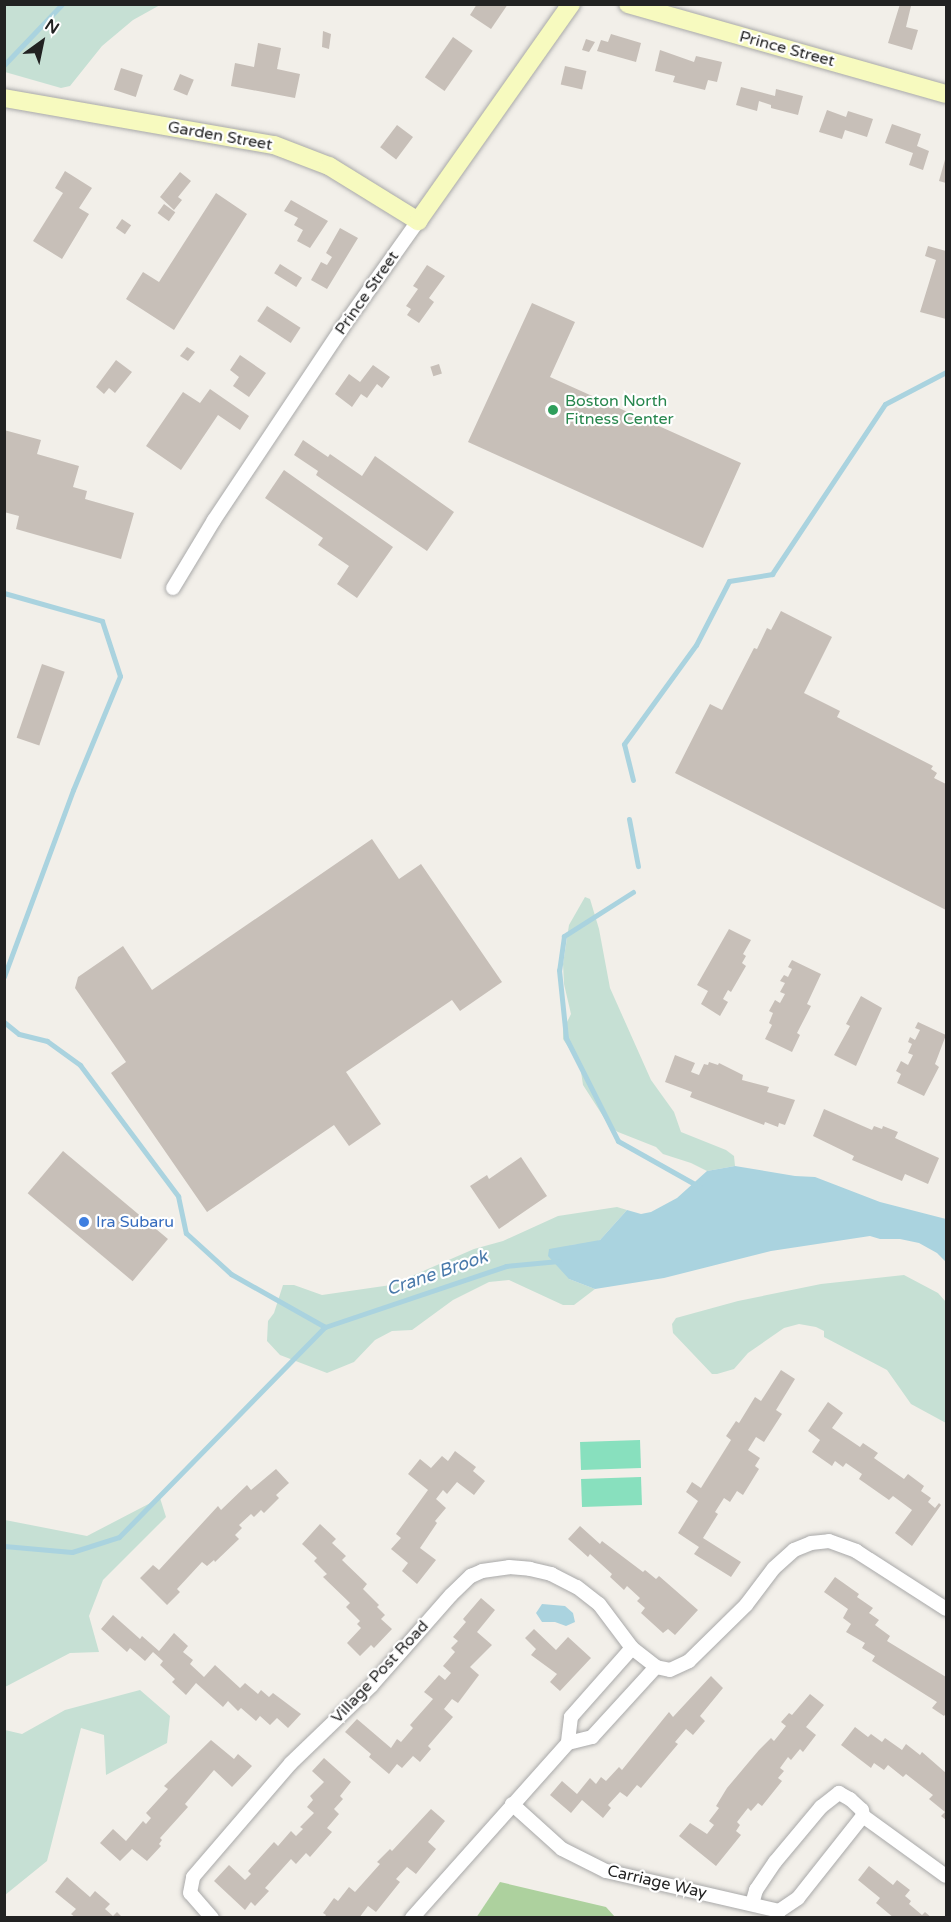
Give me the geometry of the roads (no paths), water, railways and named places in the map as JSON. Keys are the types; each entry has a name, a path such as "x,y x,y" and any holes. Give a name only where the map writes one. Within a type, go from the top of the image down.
{"main road":[{"name":"Prince Street","path":"418,221 571,4"},
{"name":"Prince Street","path":"628,4 661,9 946,94"},
{"name":"Garden Street","path":"4,98 274,145 329,166 418,221"}],"street":[{"name":"Prince Street","path":"173,588 214,520 336,337 418,221"},
{"path":"412,1917 568,1743 592,1737 656,1667 678,1668 689,1661 746,1605 774,1568 794,1550 811,1543 829,1541 856,1551 946,1610"},
{"name":"Village Post Road","path":"212,1917 189,1893 193,1877 291,1763 371,1686 426,1622 471,1576 482,1570 509,1567 551,1574 589,1594 632,1648 656,1667"},
{"path":"568,1743 571,1717 632,1648"},
{"path":"752,1904 756,1890 775,1862 821,1806 839,1793 850,1798 862,1810 863,1816 946,1876"},
{"name":"Carriage Way","path":"512,1804 562,1849 606,1871 779,1911 798,1898 863,1816"}],"water":[{"path":"735,1166 815,1177 880,1202 946,1219 946,1262 937,1253 919,1243 870,1236 771,1251 664,1278 595,1289 569,1279 548,1256 549,1249 600,1240 627,1210 641,1214 651,1212 677,1198 707,1171"},
{"path":"542,1604 565,1606 573,1613 575,1622 566,1626 555,1622 542,1622 536,1613"}],"waterway":[{"path":"4,65 62,4"},
{"path":"633,780 624,744 696,645 729,581 772,574 885,404 946,372"},
{"path":"4,593 102,621 120,676 73,790 4,977"},
{"path":"629,819 638,866"},
{"path":"633,892 564,936 559,970 566,1038 618,1141 700,1187"},
{"path":"4,1022 19,1034 47,1041 80,1065 178,1196 186,1233 231,1274 325,1327"},
{"name":"Crane Brook","path":"4,1546 72,1552 119,1537 325,1327 506,1266 559,1261"}],"place":[{"name":"Boston North Fitness Center","path":"553,410"},
{"name":"Ira Subaru","path":"84,1222"}]}
